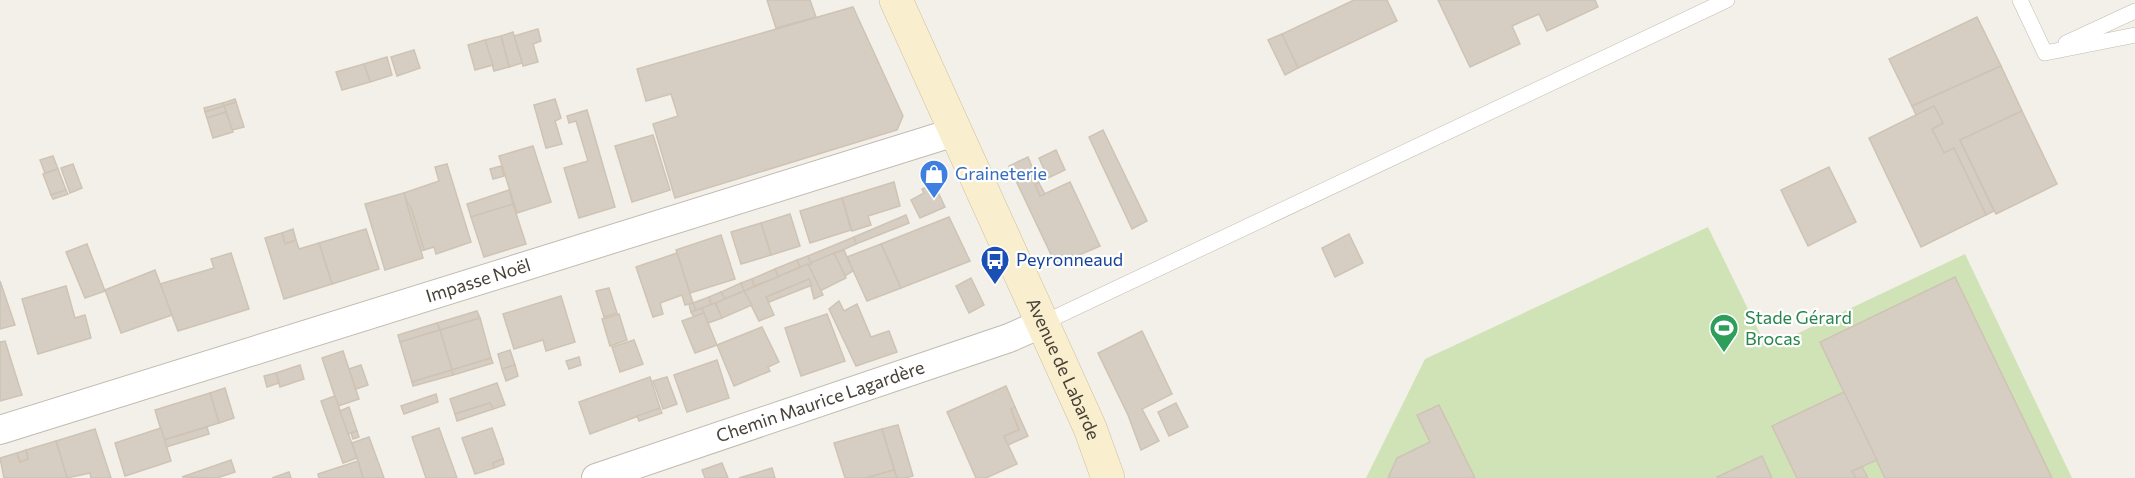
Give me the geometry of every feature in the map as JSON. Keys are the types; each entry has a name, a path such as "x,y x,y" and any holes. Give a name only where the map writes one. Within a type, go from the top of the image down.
{"main road":[{"name":"Avenue de Labarde","path":"900,1 955,132 1090,428 1108,478"}],"street":[{"name":"Impasse Noël","path":"0,430 955,132"},
{"name":"Chemin Maurice Lagardère","path":"596,478 1009,338 1043,323"}],"lane":[{"path":"1043,323 1727,0"},
{"path":"2020,0 2044,53"},
{"path":"2044,53 2135,11"},
{"path":"2044,53 2135,35"}],"green space":[{"name":"Stade Gérard Brocas","path":"1708,227 1767,348 1965,254 2072,478 1366,478 1425,359"}],"building":[{"path":"767,0 810,0 816,17 776,28"},
{"path":"1354,0 1387,0 1397,21 1298,68 1282,34"},
{"path":"1438,0 1595,0 1598,7 1547,31 1539,14 1512,26 1520,44 1470,67"},
{"path":"853,7 903,116 897,130 675,198 653,124 678,116 671,94 646,101 637,69"},
{"path":"1977,17 2001,66 1912,106 1889,59"},
{"path":"538,29 541,41 533,44 538,62 523,66 514,36"},
{"path":"513,32 522,63 509,67 501,36"},
{"path":"1282,34 1298,68 1285,75 1268,40"},
{"path":"501,36 509,67 494,71 485,40"},
{"path":"485,40 493,65 475,70 468,45"},
{"path":"414,50 420,68 397,76 391,57"},
{"path":"387,57 392,75 370,82 364,64"},
{"path":"364,64 370,82 342,90 336,72"},
{"path":"2001,66 2022,111 1960,140 1994,211 1986,215 1954,148 1944,153 1932,129 1943,123 1934,106 1916,115 1912,106"},
{"path":"235,99 236,102 224,106 223,103"},
{"path":"555,99 561,118 555,121 562,144 546,148 534,105"},
{"path":"236,102 244,127 232,130 224,106"},
{"path":"223,103 224,106 205,112 204,108"},
{"path":"224,106 226,112 207,118 205,112"},
{"path":"1934,106 1943,123 1932,129 1944,153 1954,148 1986,215 1921,247 1869,138"},
{"path":"587,110 615,207 579,218 564,168 588,161 576,121 569,123 567,116"},
{"path":"2022,111 2057,184 1996,214 1960,140"},
{"path":"226,112 233,132 213,138 207,118"},
{"path":"1103,130 1147,221 1132,229 1089,137"},
{"path":"653,135 670,190 632,202 615,146"},
{"path":"533,146 551,202 517,213 499,156"},
{"path":"1056,150 1065,170 1048,178 1039,158"},
{"path":"53,156 58,169 45,173 40,160"},
{"path":"1028,157 1039,183 1035,184 1040,196 1070,182 1100,246 1056,265 1009,166"},
{"path":"73,164 82,188 70,193 61,168"},
{"path":"447,164 471,242 436,254 434,247 424,250 404,193 439,181 435,167"},
{"path":"501,166 504,176 493,179 490,169"},
{"path":"1829,167 1856,222 1808,246 1781,190"},
{"path":"58,169 66,190 51,195 43,174"},
{"path":"894,182 900,206 868,216 871,225 852,231 842,198"},
{"path":"1039,183 1045,194 1040,196 1035,184"},
{"path":"931,185 933,189 936,188 945,207 920,218 911,200 924,193 922,189"},
{"path":"66,190 68,194 53,199 51,195"},
{"path":"509,190 513,204 471,217 467,204"},
{"path":"404,193 423,258 385,270 365,204"},
{"path":"842,198 851,230 810,243 800,211"},
{"path":"406,201 411,207 424,250 421,251"},
{"path":"513,204 526,244 484,257 471,217"},
{"path":"790,214 800,246 771,255 761,223"},
{"path":"906,215 909,223 856,244 854,237"},
{"path":"949,217 970,261 901,288 881,244"},
{"path":"761,223 771,255 741,264 731,232"},
{"path":"293,229 296,240 285,244 282,233"},
{"path":"366,229 379,269 332,284 319,243"},
{"path":"282,233 285,244 296,240 299,249 319,243 332,284 284,299 265,238"},
{"path":"1349,234 1363,263 1335,277 1322,248"},
{"path":"721,235 735,279 690,293 676,250"},
{"path":"854,237 856,244 811,264 808,256"},
{"path":"87,244 105,291 85,298 66,252"},
{"path":"881,244 901,288 867,301 847,257"},
{"path":"844,250 853,271 845,276 834,253"},
{"path":"231,253 249,309 178,331 160,284 214,268 211,259"},
{"path":"677,253 693,303 685,305 682,295 660,303 663,314 653,317 636,267"},
{"path":"834,253 846,278 820,291 808,264"},
{"path":"808,256 811,264 800,267 797,260"},
{"path":"797,260 800,267 778,277 775,269"},
{"path":"808,264 823,295 814,299 809,279 766,297 774,315 759,321 744,291"},
{"path":"775,269 778,277 754,286 752,279"},
{"path":"155,270 172,315 121,333 105,290"},
{"name":"Stade Gérard Brocas","path":"1955,277 2052,478 1885,478 1820,342"},
{"path":"971,278 984,305 969,313 956,286"},
{"path":"752,279 754,286 744,291 741,283"},
{"path":"809,279 812,285 769,302 766,297"},
{"path":"0,281 15,325 0,329"},
{"path":"741,283 744,291 725,299 721,292"},
{"path":"66,286 75,318 85,315 91,338 38,354 22,299"},
{"path":"609,288 617,313 604,317 596,291"},
{"path":"744,291 752,305 722,318 715,303"},
{"path":"721,292 725,299 711,305 709,297"},
{"path":"561,296 575,342 546,351 543,340 514,349 503,314"},
{"path":"709,297 711,305 696,311 693,303"},
{"path":"839,301 844,311 857,304 871,337 889,331 897,352 856,366 829,309"},
{"path":"693,303 696,311 691,312 689,304"},
{"path":"715,303 722,318 708,323 702,308"},
{"path":"702,308 704,313 694,317 691,312"},
{"path":"477,311 480,318 440,330 437,323"},
{"path":"704,313 717,345 695,353 682,321"},
{"path":"619,314 627,340 610,346 602,319"},
{"path":"827,314 845,361 801,376 785,328"},
{"path":"480,318 491,358 452,370 440,330"},
{"path":"437,323 440,330 400,342 398,335"},
{"path":"762,327 779,362 768,367 770,371 734,386 717,345"},
{"path":"440,330 452,370 412,382 400,342"},
{"path":"1142,331 1172,394 1142,409 1159,441 1141,450 1128,415 1098,353"},
{"path":"634,340 643,364 620,372 612,347"},
{"path":"5,341 22,395 0,401 0,342"},
{"path":"510,350 515,365 502,369 498,354"},
{"path":"343,351 359,399 338,406 322,358"},
{"path":"579,357 581,365 569,369 566,361"},
{"path":"491,358 493,363 453,375 452,370"},
{"path":"717,360 729,398 687,412 674,375"},
{"path":"300,365 304,379 280,387 276,373"},
{"path":"361,365 368,385 356,389 349,369"},
{"path":"515,365 518,376 506,381 502,369"},
{"path":"452,370 453,375 413,386 412,382"},
{"path":"276,373 279,383 267,387 264,376"},
{"path":"650,377 660,408 590,434 579,402"},
{"path":"667,377 677,404 663,409 653,381"},
{"path":"497,383 505,405 493,409 490,403 455,414 450,399"},
{"path":"1006,386 1015,407 1011,409 1019,430 1004,436 1017,464 986,478 976,478 947,412"},
{"path":"225,388 234,418 219,423 210,393"},
{"path":"1844,392 1877,460 1852,471 1856,478 1797,478 1772,426"},
{"path":"210,393 219,423 164,440 155,410"},
{"path":"436,394 438,402 404,414 401,406"},
{"path":"335,396 357,458 343,463 321,401"},
{"path":"490,403 493,409 457,421 455,414"},
{"path":"1176,403 1188,427 1169,436 1158,412"},
{"path":"1439,405 1475,478 1388,478 1397,458 1430,442 1417,415"},
{"path":"349,407 357,431 348,434 340,411"},
{"path":"1015,407 1028,436 1008,445 1004,436 1019,430 1011,409"},
{"path":"660,408 662,413 639,421 637,416"},
{"path":"898,425 913,476 905,478 897,478 882,429"},
{"path":"207,427 209,434 166,447 164,440"},
{"path":"161,428 171,461 125,476 115,443"},
{"path":"439,428 457,478 426,478 412,437"},
{"path":"492,428 503,459 493,463 494,468 475,474 462,438"},
{"path":"95,429 111,478 91,478 90,473 67,478 56,441"},
{"path":"882,429 894,470 866,478 845,478 834,443"},
{"path":"357,431 359,437 353,439 351,433"},
{"path":"369,437 384,478 363,478 352,443"},
{"path":"56,441 67,478 4,478 0,458 17,453 20,462 28,459 26,450"},
{"path":"26,450 28,459 20,462 17,453"},
{"path":"1762,456 1772,478 1717,478 1717,477"},
{"path":"503,459 504,464 494,468 493,463"},
{"path":"231,460 235,472 217,478 182,477"},
{"path":"358,461 363,478 319,478 318,474"},
{"path":"722,463 728,478 705,478 702,470"},
{"path":"1862,467 1868,478 1856,478 1852,471"},
{"path":"772,468 775,478 739,478"},
{"path":"894,470 897,478 866,478"},
{"path":"289,472 291,478 272,478"}],"place":[{"name":"Graineterie","path":"934,200"},
{"name":"Peyronneaud","path":"995,286"},
{"name":"Stade Gérard Brocas","path":"1724,354"}]}
